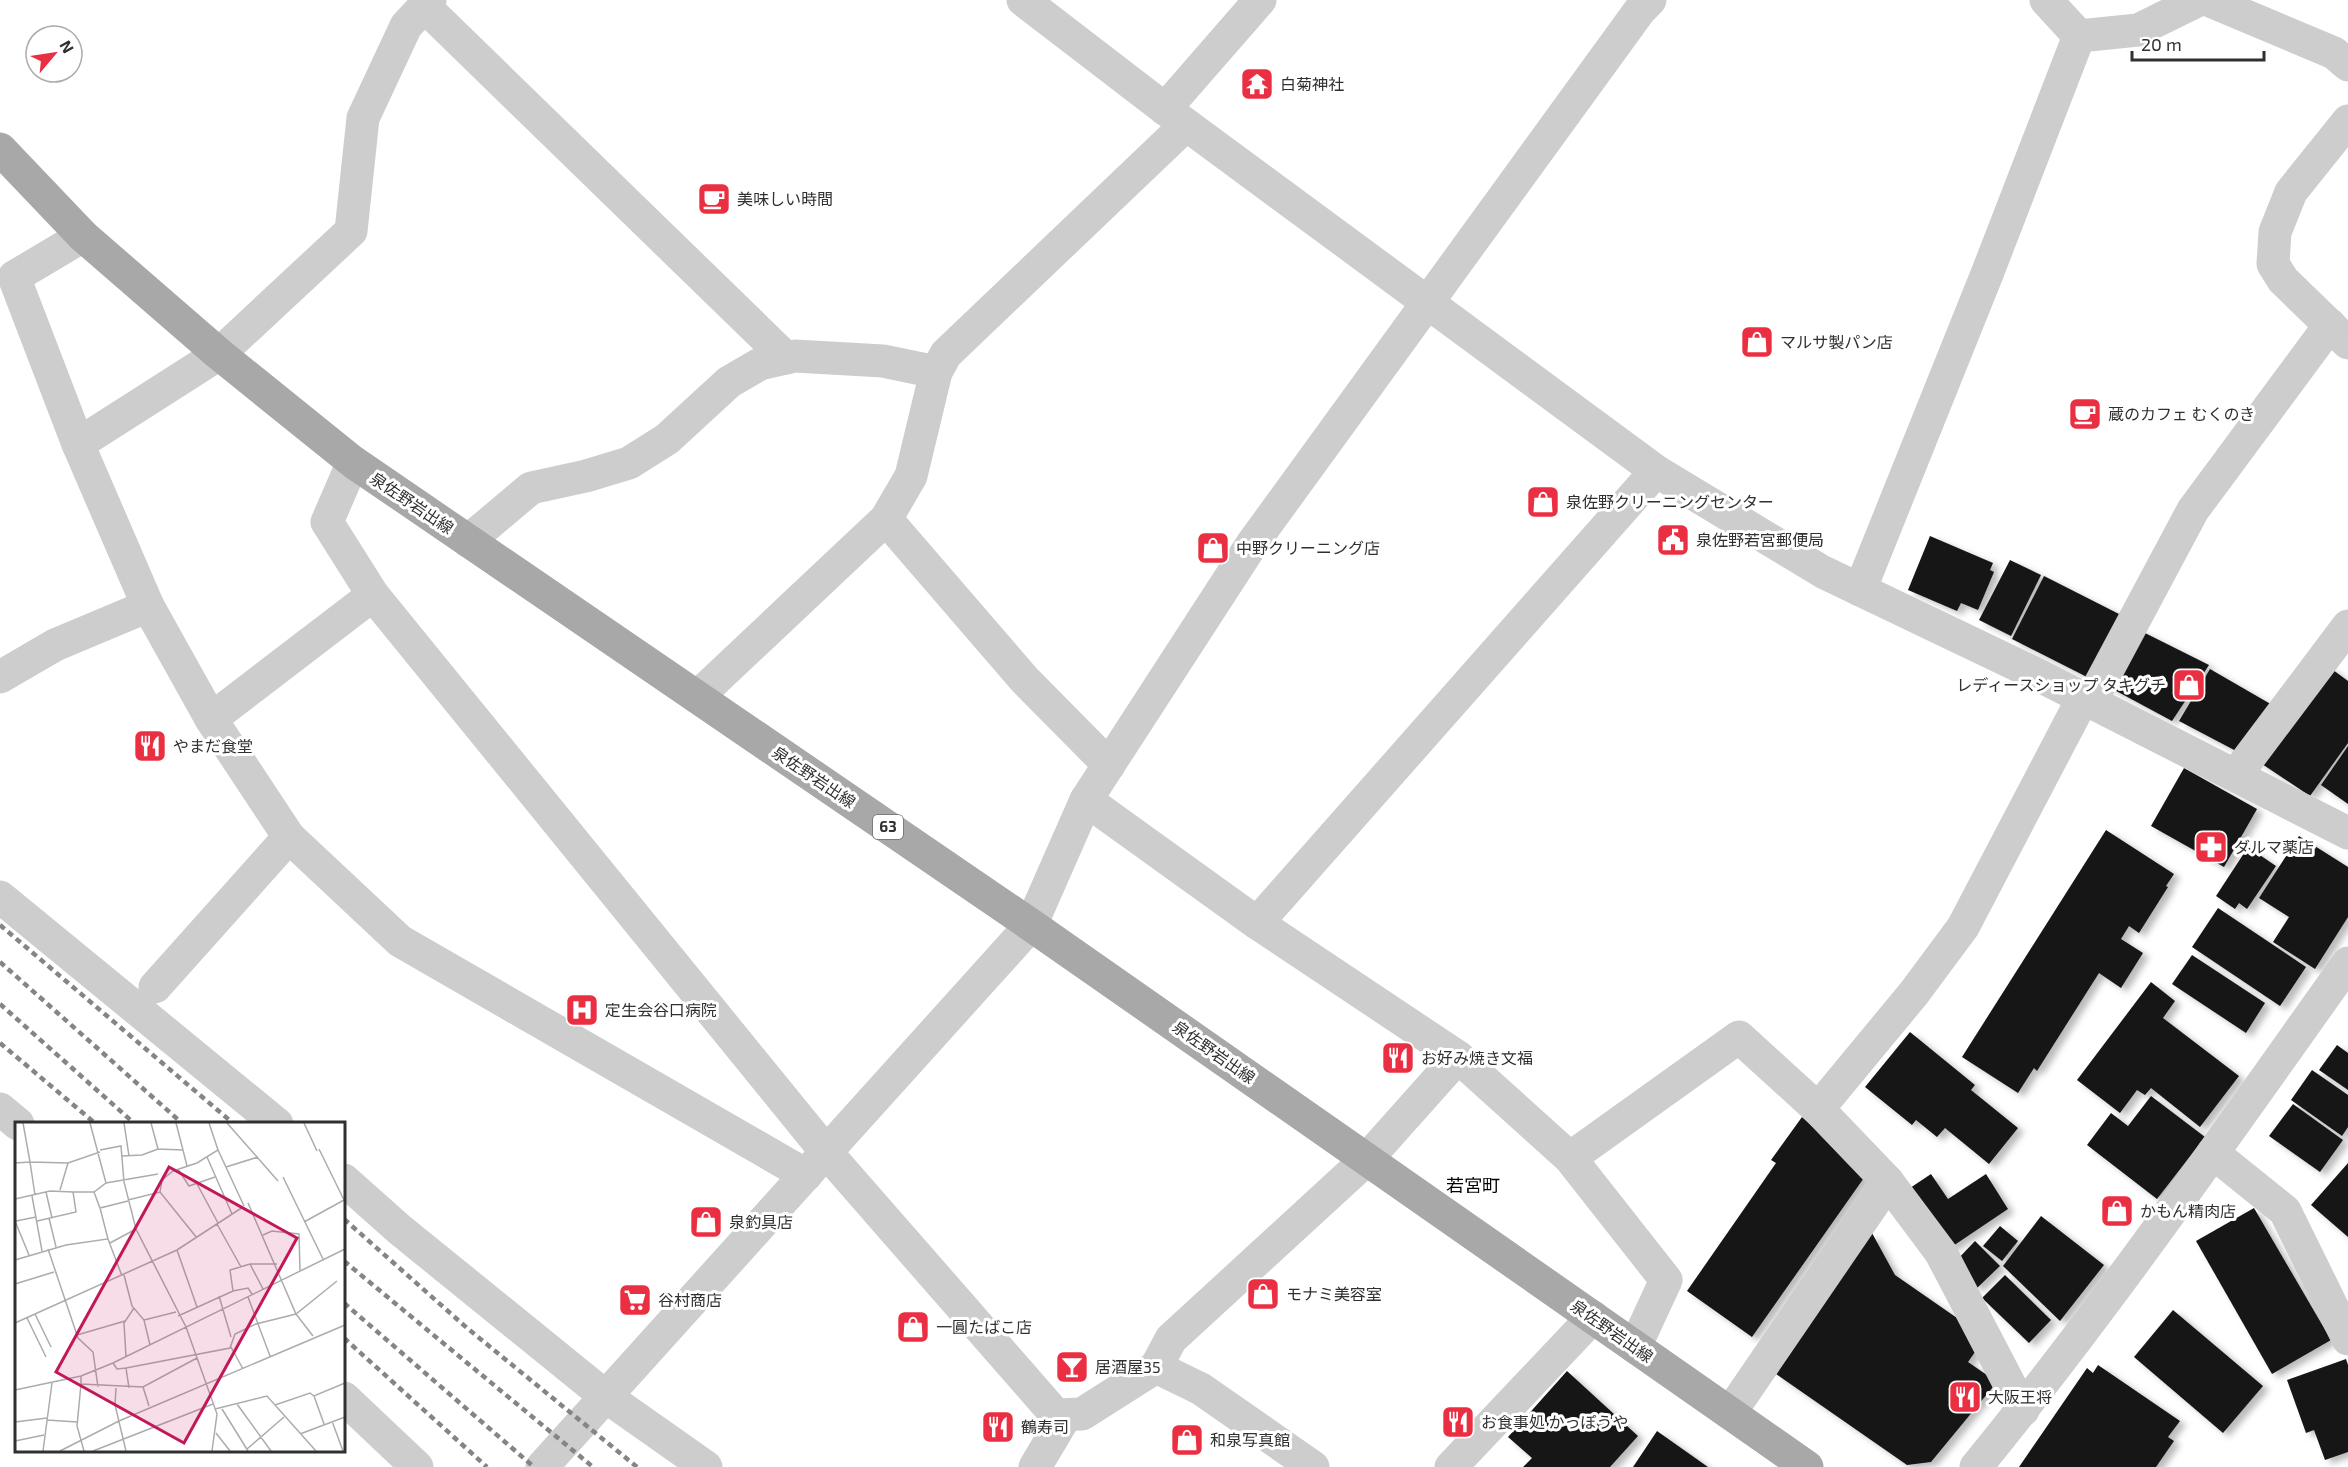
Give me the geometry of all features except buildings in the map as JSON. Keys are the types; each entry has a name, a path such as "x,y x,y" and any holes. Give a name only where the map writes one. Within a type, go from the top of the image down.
{"main road":[{"name":"泉佐野岩出線","path":"0,149 83,236 219,354 353,462 1031,925 1808,1467"}],"street":[{"path":"1023,0 1175,117 1656,471 1823,572 2087,699 2348,833"},
{"path":"697,697 886,519 911,476 936,372 946,354 1175,117 1260,0"},
{"path":"2046,0 2079,36"},
{"path":"2079,36 2138,30 2199,0"},
{"path":"2208,0 2334,53 2348,65"},
{"path":"78,444 219,354 351,231 363,118 406,26 427,3 786,358"},
{"path":"542,1467 1031,925 1086,800 1252,544 1429,304 1638,3"},
{"path":"1860,590 1987,274 2079,36"},
{"path":"1818,1109 1914,993 1963,927 2193,510 2339,334 2283,280 2273,264 2275,232 2291,192 2348,121"},
{"path":"83,236 7,280 148,606 211,719 289,837 400,941 817,1164"},
{"path":"468,541 531,488 586,476 629,463 667,439 729,382 760,364 795,356 883,361 936,372"},
{"path":"353,462 327,522 374,595 817,1164 1056,1415 1082,1414 1156,1367 1171,1339 1367,1159 1458,1057"},
{"path":"1257,923 1656,471"},
{"path":"886,519 1024,679 1109,765"},
{"path":"211,719 374,595"},
{"path":"0,677 55,645 148,606"},
{"path":"2236,776 2348,626"},
{"path":"1086,800 1257,923 1458,1057 1570,1158 1666,1280 1635,1347"},
{"path":"155,987 289,837"},
{"path":"0,897 275,1122"},
{"path":"1976,1467 2023,1410 2213,1154 2348,963"},
{"path":"1570,1158 1739,1037 1818,1109 1888,1182 1941,1253 2023,1410"},
{"path":"0,1109 16,1122"},
{"path":"2213,1154 2286,1210 2348,1339"},
{"path":"345,1181 399,1228 605,1396 706,1467"},
{"path":"1730,1413 1888,1182"},
{"path":"1451,1467 1593,1317"},
{"path":"1156,1367 1201,1389 1313,1467"},
{"path":"345,1399 417,1467"},
{"path":"1035,1467 1066,1415"}],"railway":[{"path":"0,925 232,1122"},
{"path":"0,962 181,1122"},
{"path":"0,1004 133,1122"},
{"path":"0,1043 94,1122"},
{"path":"345,1220 467,1328 637,1467"},
{"path":"345,1262 593,1467"},
{"path":"345,1304 534,1467"},
{"path":"345,1339 487,1467"}],"place":[{"name":"白菊神社","path":"1257,84"},
{"name":"美味しい時間","path":"714,199"},
{"name":"マルサ製パン店","path":"1757,342"},
{"name":"蔵のカフェ むくのき","path":"2085,414"},
{"name":"泉佐野クリーニングセンター","path":"1543,502"},
{"name":"泉佐野若宮郵便局","path":"1673,540"},
{"name":"中野クリーニング店","path":"1213,548"},
{"name":"レディースショップ タキグチ","path":"2189,685"},
{"name":"やまだ食堂","path":"150,746"},
{"name":"ダルマ薬店","path":"2211,847"},
{"name":"定生会谷口病院","path":"582,1010"},
{"name":"お好み焼き文福","path":"1398,1058"},
{"name":"かもん精肉店","path":"2117,1211"},
{"name":"泉釣具店","path":"706,1222"},
{"name":"モナミ美容室","path":"1263,1294"},
{"name":"谷村商店","path":"635,1300"},
{"name":"一圓たばこ店","path":"913,1327"},
{"name":"居酒屋35","path":"1072,1367"},
{"name":"大阪王将","path":"1965,1397"},
{"name":"お食事処 かっぽうや","path":"1458,1422"},
{"name":"鶴寿司","path":"998,1427"},
{"name":"和泉写真館","path":"1187,1440"}],"district":[{"name":"若宮町","path":"1473,1186"}]}
